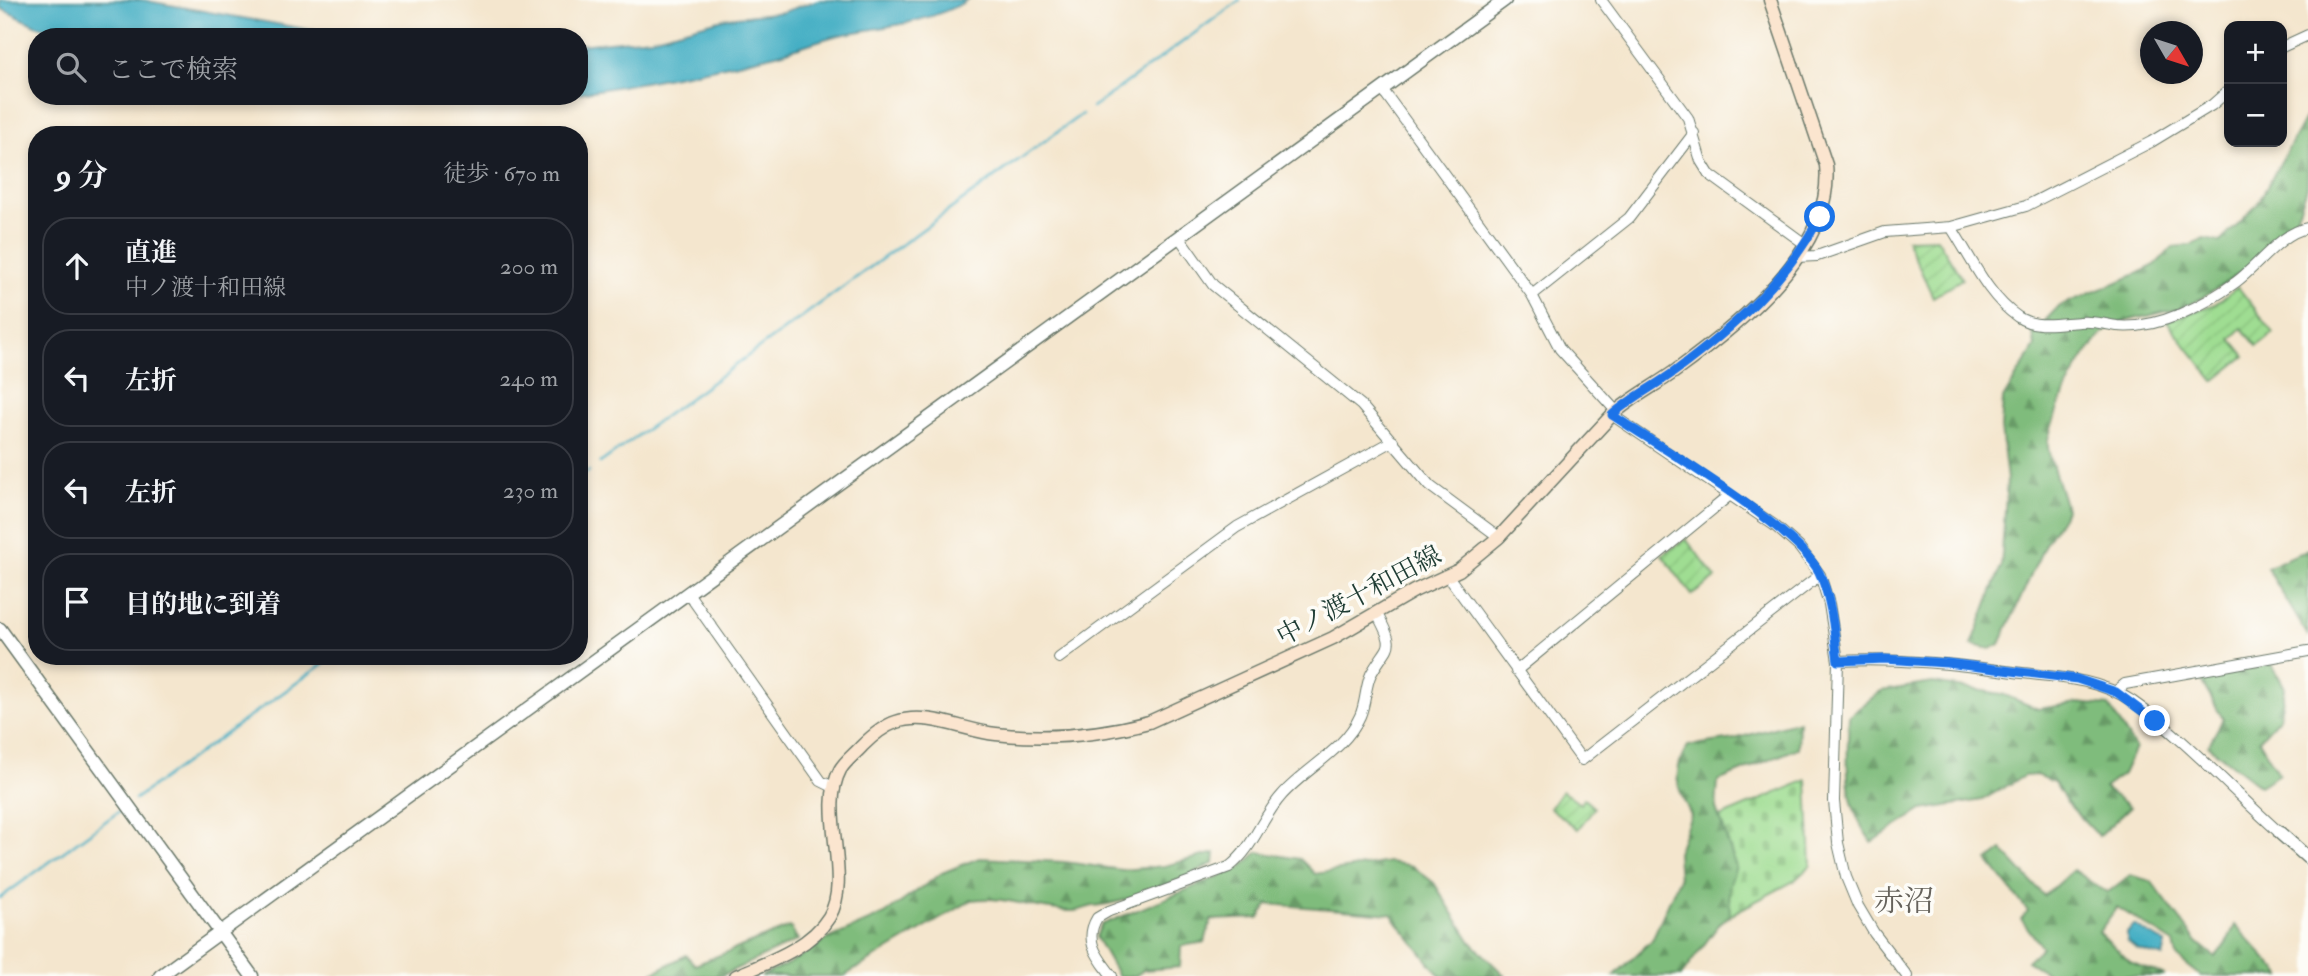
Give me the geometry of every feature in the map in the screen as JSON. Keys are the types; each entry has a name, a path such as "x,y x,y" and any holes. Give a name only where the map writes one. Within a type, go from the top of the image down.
{"main road":[{"name":"中ノ渡十和田線","path":"736,976 805,943 829,918 836,898 835,788 843,766 868,741 896,722 923,720 991,734 1031,738 1131,727 1229,687 1333,638 1448,576 1482,554 1614,413 1675,371 1754,306 1797,257 1820,217 1826,196 1826,165 1770,0"}],"street":[{"path":"160,976 1505,0"},
{"path":"1601,0 1688,118 1701,161 1709,174 1805,244"},
{"path":"2287,45 2308,35"},
{"path":"1382,89 1532,295 1560,349 1614,413 1791,539 1820,575 1829,604 1838,661 1834,801 1838,843 1846,877 1858,906 1874,933 1907,976"},
{"path":"1797,257 1817,256 1885,232 1951,227 2026,206 2151,142 2212,105 2224,94"},
{"path":"1532,295 1629,218 1694,133"},
{"path":"1951,227 1991,288 2018,317 2033,325 2098,321 2117,326 2161,319 2210,300 2239,280 2293,233 2308,228"},
{"path":"1180,237 1213,285 1361,405 1430,486 1499,537"},
{"path":"1059,657 1237,527 1393,441"},
{"path":"1516,671 1730,495"},
{"path":"1448,576 1582,760 1820,575"},
{"path":"688,593 821,781 835,788"},
{"path":"1112,976 1094,952 1090,939 1097,918 1109,911 1229,867 1243,857 1269,810 1283,793 1349,733 1360,716 1370,676 1390,646 1390,637 1377,614"},
{"path":"0,629 252,976"},
{"path":"2116,692 2125,684 2308,651"},
{"path":"1838,661 1885,659 1990,667 2077,679 2116,692 2155,721 2308,858"}],"green space":[{"path":"2308,113 2307,187 2296,217 2282,236 2240,273 2193,303 2109,328 2080,365 2064,394 2048,439 2049,453 2066,510 2045,544 2000,644 1991,649 1972,645 2001,567 2007,480 2001,428 2003,399 2035,346 2033,333 2059,306 2155,265 2173,247 2191,245 2204,239 2220,242 2257,205"},
{"path":"1937,238 1962,279 1933,297 1906,239"},
{"path":"2238,287 2274,333 2257,346 2242,328 2231,339 2245,356 2214,381 2167,321 2215,304"},
{"path":"1686,539 1716,578 1692,595 1662,555"},
{"path":"2308,549 2308,636 2267,568"},
{"path":"2272,664 2285,688 2279,718 2259,740 2279,774 2260,786 2208,746 2223,719 2200,679"},
{"path":"1933,683 2002,694 2038,709 2077,703 2109,706 2135,748 2123,774 2104,788 2130,807 2099,836 2067,803 2054,782 2036,775 2024,776 1982,800 1922,810 1872,842 1862,828 1851,798 1847,766 1849,716 1881,691"},
{"path":"1799,721 1798,748 1718,781 1716,808 1736,867 1729,887 1730,915 1720,923 1681,976 1614,976 1652,940 1679,879 1677,853 1691,815 1680,789 1678,773 1682,756 1688,746 1734,739"},
{"path":"1807,780 1811,865 1794,881 1730,915 1729,887 1736,867 1720,817"},
{"path":"1562,791 1580,804 1584,799 1594,808 1578,829 1550,808"},
{"path":"2002,850 2044,896 2073,870 2107,893 2130,875 2151,881 2197,942 2215,957 2226,944 2235,925 2282,976 2201,976 2177,957 2174,943 2117,907 2099,932 2130,962 2165,976 2052,976 2027,961 2042,947 2021,919 2028,911 1988,861"},
{"path":"1258,852 1300,859 1315,874 1389,862 1412,866 1434,883 1471,942 1505,976 1440,976 1391,914 1268,904 1259,918 1211,920 1205,942 1181,946 1180,967 1144,970 1135,976 1118,976 1096,937 1101,925 1240,868"},
{"path":"1215,853 1214,863 1156,890 1125,900 1073,911 1047,909 1010,901 972,900 844,976 761,976 788,964 826,940 885,914 942,873 979,858 1065,862 1122,870 1164,866"},
{"path":"790,927 798,940 721,976 647,976 686,955 695,965"}],"water":[{"path":"0,0 142,0 299,28 45,28 0,8"},
{"path":"818,0 968,0 922,19 831,37 777,54 588,91 588,44 651,38 727,18 783,12"},
{"path":"2134,925 2166,944 2163,957 2137,949 2127,941 2127,933"}],"waterway":[{"path":"1092,108 1240,0"},
{"path":"600,463 1082,114"},
{"path":"135,799 321,665"},
{"path":"0,898 121,810"}],"district":[{"name":"赤沼","path":"1904,901"}],"route":[{"path":"1820,217 1797,257 1765,296 1675,371 1629,399 1612,415 1774,525 1799,547 1820,575 1829,604 1838,661 1885,659 1947,663 2077,679 2116,692 2132,701 2155,721"}]}
